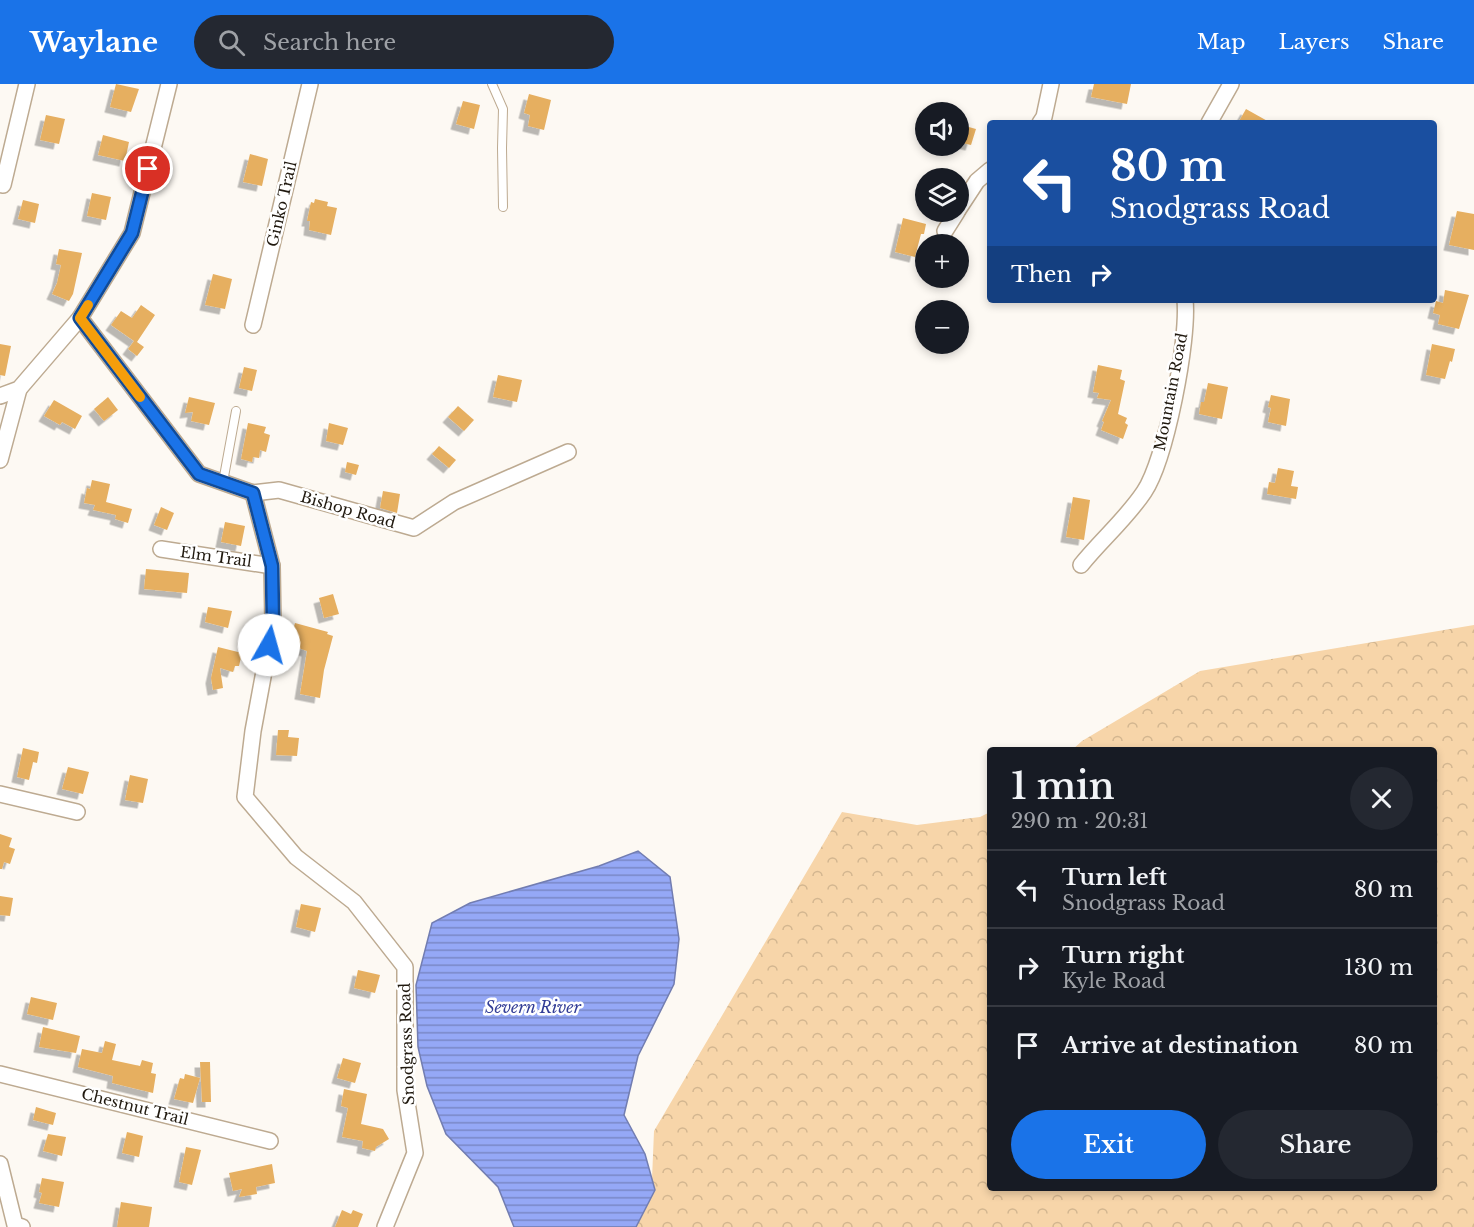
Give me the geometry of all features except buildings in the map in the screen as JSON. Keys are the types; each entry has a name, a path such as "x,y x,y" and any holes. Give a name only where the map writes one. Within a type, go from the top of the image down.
{"street":[{"path":"3,184 27,84"},
{"path":"0,460 19,389 80,318 132,233 169,84"},
{"name":"Ginko Trail","path":"254,325 310,84"},
{"path":"1042,120 1051,84"},
{"path":"1211,120 1231,84"},
{"path":"969,194 977,181 987,173"},
{"path":"945,231 951,222"},
{"name":"Mountain Road","path":"1081,565 1144,492 1164,445 1180,359 1185,303"},
{"path":"80,318 199,474 253,493"},
{"path":"0,396 19,389"},
{"name":"Bishop Road","path":"253,493 279,490 414,528 453,502 568,452"},
{"name":"Snodgrass Road","path":"253,493 272,566 273,623 253,731 245,798 296,857 354,902 405,968 405,1090 415,1153 385,1227"},
{"name":"Elm Trail","path":"161,549 272,566"},
{"path":"0,794 77,812"},
{"name":"Chestnut Trail","path":"0,1074 270,1141"},
{"path":"0,1164 4,1200 17,1226"}],"lane":[{"path":"492,84 503,109 501,148 503,207"},
{"path":"223,482 236,411"}],"green space":[{"path":"1474,625 1474,1227 636,1227 655,1190 652,1179 654,1131 842,812 917,825 980,817 987,814 987,1191 1437,1191 1437,747 1075,747 1200,671"}],"water":[{"name":"Severn River","path":"638,851 670,877 679,939 674,984 638,1056 624,1115 645,1154 655,1190 636,1227 514,1227 498,1187 446,1134 427,1086 418,1047 416,985 432,923 470,903 599,866"}],"slow traffic":[{"path":"88,305 80,318 140,397"}],"route":[{"path":"148,169 132,233 80,318 199,474 253,493 272,566 273,623 269,645"}]}
